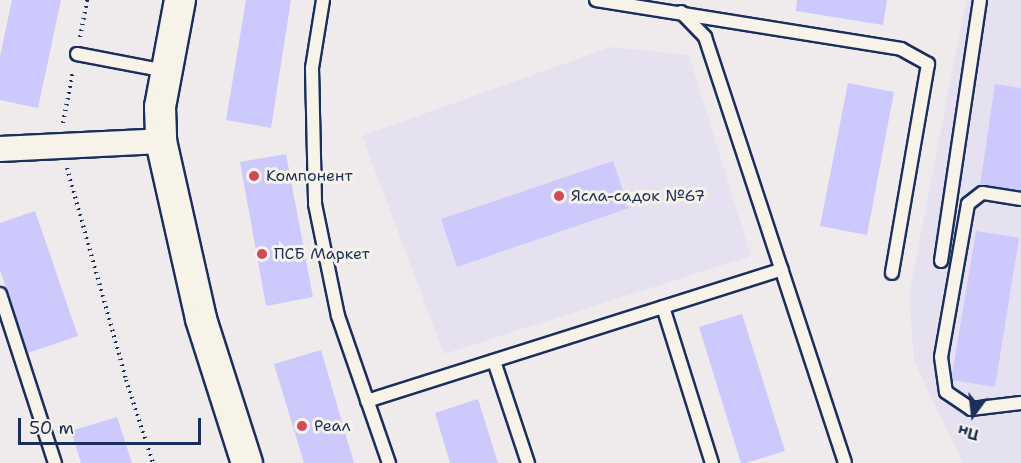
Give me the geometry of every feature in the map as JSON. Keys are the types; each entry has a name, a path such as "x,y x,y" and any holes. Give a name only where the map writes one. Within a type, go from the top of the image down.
{"street":[{"path":"180,0 160,107 161,141 201,319 247,463"},
{"path":"0,149 161,141"}],"lane":[{"path":"323,0 312,68 315,204 338,316 389,463"},
{"path":"596,0 682,6 901,49 928,64 892,273"},
{"path":"941,261 980,0"},
{"path":"682,6 705,37 845,463"},
{"path":"76,54 166,71"},
{"path":"1021,199 982,193 968,204 941,357 946,392 971,409 1021,403"},
{"path":"367,401 782,269"},
{"path":"0,294 55,463"},
{"path":"663,307 712,463"},
{"path":"494,361 528,463"}],"path":[{"path":"87,0 61,146 126,380 153,463"}],"shaded area":[{"path":"966,0 1021,0 1021,463 963,463 914,361 909,295"},
{"name":"Ясла-садок №67","path":"611,47 689,55 751,256 444,354 362,136"}],"building":[{"path":"12,0 61,0 38,108 0,100 0,56"},
{"path":"246,0 291,0 271,128 226,120"},
{"path":"797,0 887,0 883,25 796,11"},
{"path":"848,83 894,92 867,235 820,226"},
{"path":"995,84 1021,88 1021,191 980,185"},
{"path":"286,154 313,297 266,306 240,162"},
{"path":"613,161 629,208 457,267 441,219"},
{"path":"35,211 78,336 28,353 0,270 0,223"},
{"path":"976,231 1019,238 995,387 953,380 952,375"},
{"path":"742,314 785,451 746,463 741,463 699,327"},
{"path":"321,350 354,463 304,463 274,364"},
{"path":"478,399 498,463 450,463 435,413"},
{"path":"117,417 132,463 81,463 71,431"}],"place":[{"name":"Компонент","path":"254,176"},
{"name":"Ясла-садок №67","path":"559,196"},
{"name":"ПСБ Маркет","path":"262,254"},
{"name":"Реал","path":"302,426"}]}
